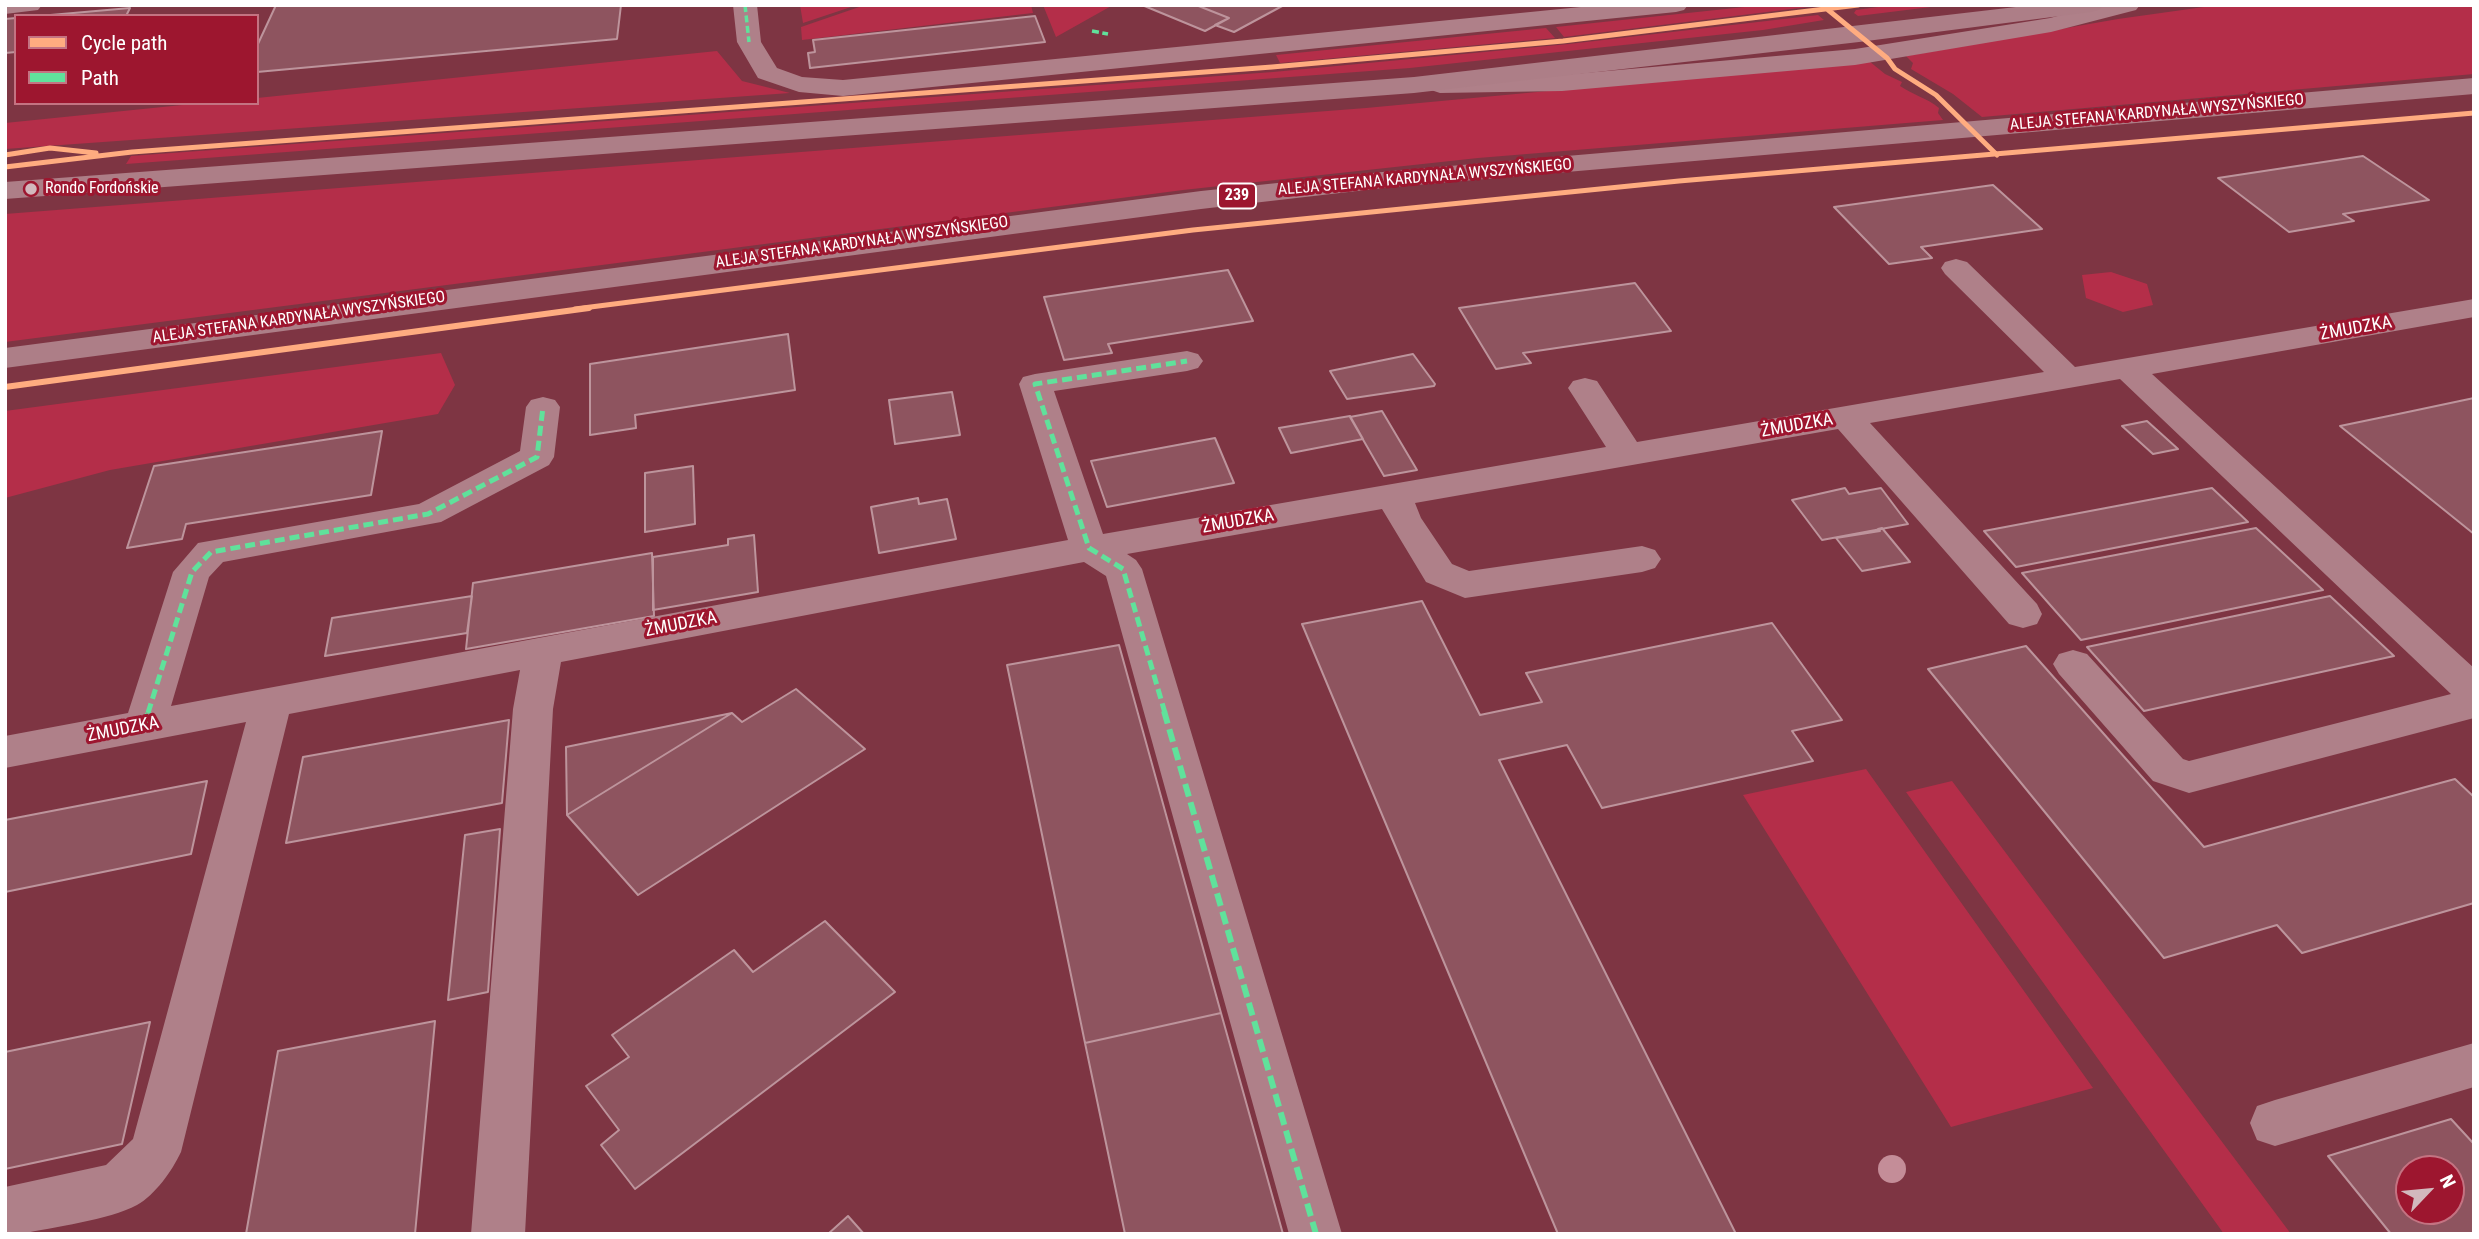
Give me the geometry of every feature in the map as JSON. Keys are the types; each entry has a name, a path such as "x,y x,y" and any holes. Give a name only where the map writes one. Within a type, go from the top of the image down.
{"main road":[{"path":"5,191 1415,85 1858,35 2091,5"},
{"name":"ALEJA STEFANA KARDYNAŁA WYSZYŃSKIEGO","path":"5,358 1201,200 1432,176 2474,86"}],"street":[{"path":"5,7 30,5"},
{"path":"744,5 748,42 767,74 799,84 843,88 1676,5"},
{"path":"1415,85 1562,83 1855,57 2038,27 2128,5"},
{"path":"1108,34 1150,41 1155,57"},
{"path":"1956,268 2069,379"},
{"name":"ŻMUDZKA","path":"5,752 1089,548 2474,308"},
{"path":"1187,360 1035,384 1089,548 1123,569 1316,1234"},
{"path":"2128,369 2474,692"},
{"path":"1585,388 1629,455"},
{"path":"144,726 192,572 211,552 428,514 537,457 543,407"},
{"path":"1846,417 1861,438 2023,614"},
{"path":"1394,495 1404,519 1439,573 1465,585 1642,559"},
{"path":"498,1234 533,709 543,652"},
{"path":"2073,664 2168,770 2189,777 2474,703"},
{"path":"5,1212 120,1187 155,1152 271,703"},
{"path":"2275,1123 2474,1065"}],"shaded area":[{"path":"800,5 857,5 803,23"},
{"path":"865,5 1031,5 1033,13 802,40 801,27"},
{"path":"1043,5 1113,5 1056,37"},
{"path":"1763,5 1824,5 1564,37 1556,27"},
{"path":"1893,5 1947,5 1858,16 1854,13 1856,10"},
{"path":"2218,5 2474,5 2474,74 1982,117 1953,94 1911,69 1913,63 1906,56 2118,19"},
{"path":"1818,15 1824,20 1763,30 1410,68 126,164 131,156 1273,72 1569,44"},
{"path":"1546,28 1555,38 1280,63 1276,55"},
{"path":"717,51 742,81 790,93 5,149 5,123 182,105 259,105 259,98"},
{"path":"1869,61 1885,74 1902,82 1900,86 1939,108 1938,113 1943,120 1478,158 1183,190 5,342 5,214 1366,108"},
{"path":"2111,272 2147,284 2153,305 2123,312 2086,298 2082,275"},
{"path":"441,353 455,385 438,414 110,470 5,498 5,411"},
{"path":"1866,769 2093,1088 1951,1127 1743,795"},
{"path":"1952,781 2291,1234 2224,1234 1906,792"}],"building":[{"path":"276,5 621,5 617,39 259,72 259,42"},
{"path":"1142,5 1196,5 1229,18 1205,31"},
{"path":"1196,5 1284,5 1234,32 1215,25 1229,18"},
{"path":"130,8 127,14 62,14"},
{"path":"1035,16 1045,42 810,68 808,53 815,52 813,40"},
{"path":"14,18 14,52 5,53 5,19"},
{"path":"2363,156 2429,200 2343,214 2354,221 2289,232 2218,178"},
{"path":"1993,185 2042,229 1921,247 1932,258 1889,264 1834,207"},
{"path":"1228,270 1253,321 1108,344 1112,353 1064,360 1044,297"},
{"path":"1635,283 1671,331 1523,353 1531,363 1496,369 1459,308"},
{"path":"788,334 795,390 635,415 636,428 590,435 590,364"},
{"path":"1413,354 1434,386 1347,399 1330,371"},
{"path":"952,392 960,435 895,444 889,400"},
{"path":"2474,398 2474,534 2340,426 2403,413"},
{"path":"1382,411 1417,470 1384,476 1350,417"},
{"path":"1350,416 1363,439 1291,453 1279,428"},
{"path":"2147,421 2178,449 2153,454 2122,426"},
{"path":"382,431 371,495 186,524 182,539 127,548 154,466"},
{"path":"1215,438 1234,483 1107,507 1091,461"},
{"path":"693,466 695,524 645,532 645,473"},
{"path":"1845,488 1849,494 1881,488 1908,524 1822,540 1792,500"},
{"path":"2212,488 2248,522 2016,567 1984,531"},
{"path":"918,498 919,504 947,499 956,539 879,553 871,507"},
{"path":"1882,528 1910,562 1862,571 1836,538 1880,531 1878,529"},
{"path":"2256,528 2323,590 2081,640 2022,573"},
{"path":"754,535 758,592 653,610 653,557 728,545 728,539"},
{"path":"652,553 654,616 466,649 473,583"},
{"path":"472,596 467,633 325,656 332,618"},
{"path":"2330,596 2394,656 2144,711 2087,647"},
{"path":"1422,601 1480,715 1542,702 1526,673 1772,623 1842,720 1792,731 1813,761 1602,808 1567,745 1499,760 1736,1234 1558,1234 1302,624"},
{"path":"1119,645 1221,1013 1085,1043 1007,665"},
{"path":"2026,646 2204,847 2455,779 2474,797 2474,903 2302,953 2277,925 2164,958 1928,669"},
{"path":"796,689 865,749 638,895 567,815 732,713 742,722"},
{"path":"732,713 567,815 566,747"},
{"path":"509,720 502,803 286,843 303,757"},
{"path":"207,781 191,854 5,892 5,820"},
{"path":"500,829 488,992 448,1000 465,835"},
{"path":"825,921 895,992 635,1189 601,1145 619,1130 586,1086 629,1057 612,1035 734,950 753,972"},
{"path":"1221,1013 1283,1234 1125,1234 1085,1043"},
{"path":"435,1021 415,1234 246,1234 278,1051"},
{"path":"150,1022 122,1144 5,1169 5,1052"},
{"path":"2451,1119 2474,1144 2474,1234 2391,1234 2328,1156"},
{"path":"848,1216 864,1234 828,1234"}],"marked path":[{"path":"745,5 749,42"},
{"path":"1092,31 1108,34"},
{"path":"1187,361 1035,384 1089,548 1123,569 1316,1234"},
{"path":"144,726 192,572 211,552 428,514 537,457 543,407"}],"cycle path":[{"path":"5,167 132,152 1272,67 1563,41 1858,5"},
{"path":"1827,9 1887,58 1895,69 1936,95 1997,155"},
{"path":"5,387 460,324 1193,230 1679,181 2474,113"},
{"path":"5,155 50,148 96,153"}],"place":[{"name":"Rondo Fordońskie","path":"31,189"}]}
